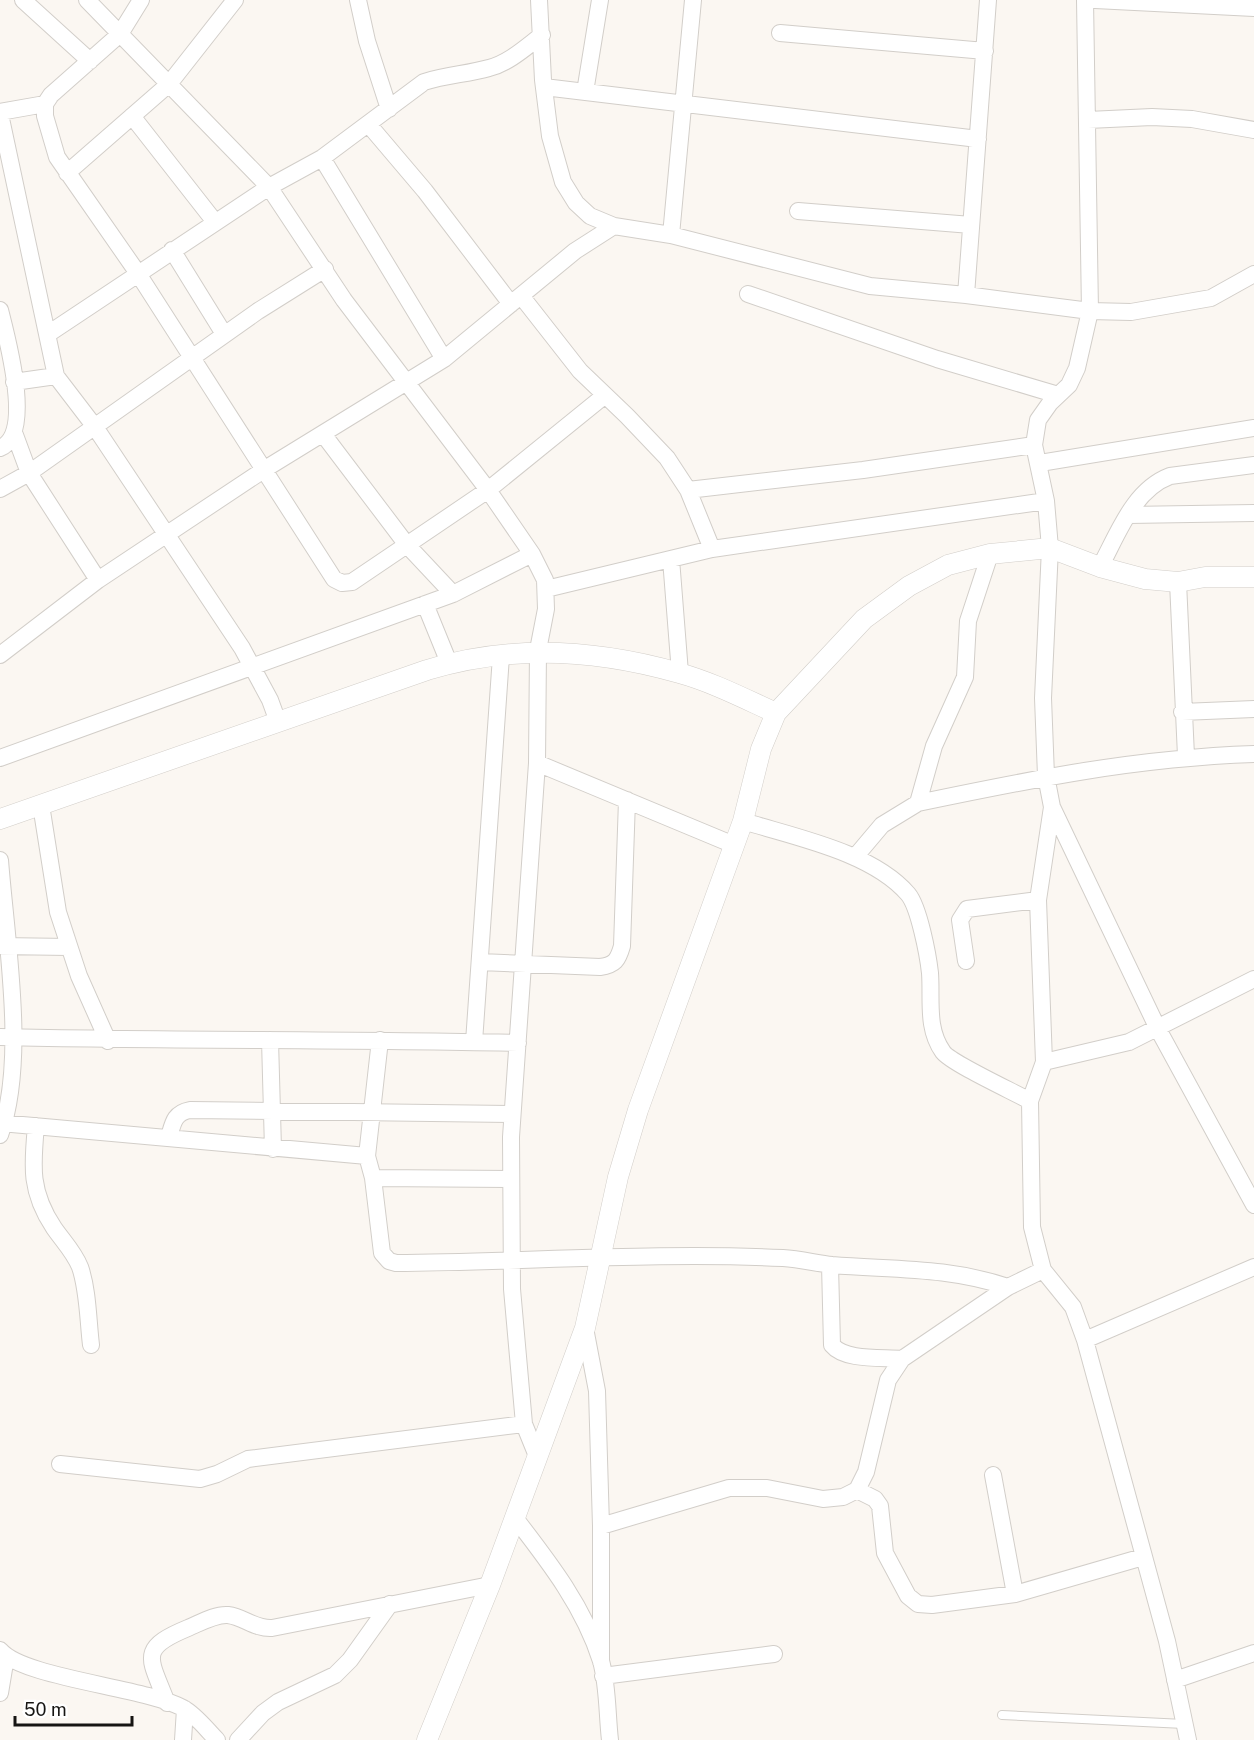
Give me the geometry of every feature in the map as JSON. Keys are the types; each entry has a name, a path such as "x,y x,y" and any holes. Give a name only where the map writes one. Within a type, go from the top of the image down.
{"street":[{"path":"23,0 90,61"},
{"path":"87,0 269,187 344,300 488,490 532,554 545,580 546,609 538,650 537,763 525,964 512,1114 511,1179 512,1262 524,1424 537,1456"},
{"path":"141,0 120,34 51,95 45,105 45,116 57,157 137,273 334,579 342,583 352,582 407,545 488,490 604,396"},
{"path":"67,173 169,84 235,0"},
{"path":"358,0 367,41 389,109"},
{"path":"585,92 600,0"},
{"path":"671,236 693,0"},
{"path":"966,295 988,0"},
{"path":"1085,0 1090,311 1077,368 1069,385 1038,420 1034,445 1040,463 1046,501 1050,548 1042,698 1046,776 1052,807 1158,1029 1254,1205"},
{"path":"1095,0 1254,8"},
{"path":"543,4 544,87 550,136 563,182 576,203 590,216 614,226 671,236 870,286 966,295 1090,311 1131,312 1211,298 1254,274"},
{"path":"780,33 985,51"},
{"path":"48,334 171,250 269,187 322,158 424,82 441,76 490,68 506,62 542,35"},
{"path":"544,87 978,139"},
{"path":"45,105 0,113 56,376 95,427 252,665 278,722"},
{"path":"132,116 215,222"},
{"path":"1088,120 1152,117 1192,119 1254,129"},
{"path":"369,125 517,301 580,371 667,458 688,490 712,549"},
{"path":"322,158 444,359"},
{"path":"798,211 971,225"},
{"path":"0,655 98,579 265,469 444,359 576,251 614,226"},
{"path":"171,250 225,334"},
{"path":"0,489 29,473 225,334 325,269"},
{"path":"748,294 937,359 1058,395"},
{"path":"1,316 17,405 15,435 29,473 98,579"},
{"path":"14,382 56,376"},
{"path":"1040,463 1254,428"},
{"path":"323,434 407,545 453,594"},
{"path":"0,448 10,443 15,435"},
{"path":"688,490 863,470 1034,445"},
{"path":"1100,567 1128,515 1146,490 1158,481 1170,476 1254,465"},
{"path":"546,589 712,549 1046,501"},
{"path":"1128,515 1254,513"},
{"path":"427,1740 490,1585 585,1328 618,1177 638,1110 743,821 761,749 776,713 864,619 890,598 948,565 990,554 1050,548 1100,567 1145,579 1178,582 1205,577 1254,577"},
{"path":"0,758 453,594 532,554"},
{"path":"918,803 934,746 965,676 968,621 990,554"},
{"path":"671,559 680,673"},
{"path":"1178,582 1182,712 1186,756"},
{"path":"425,604 449,663"},
{"path":"0,819 449,663 480,656 501,656 538,650 600,656 680,673 776,713"},
{"path":"474,1042 501,656"},
{"path":"1182,712 1254,710"},
{"path":"855,857 882,825 918,803 1046,776 1186,756 1254,754"},
{"path":"537,763 734,845"},
{"path":"480,962 600,967 610,966 618,960 622,945 627,800"},
{"path":"41,805 58,912 79,976 108,1041"},
{"path":"1052,807 1038,900 1044,1062 1030,1101 1032,1227 1043,1270 1073,1307 1085,1340 1175,1680 1186,1732"},
{"path":"743,821 855,857 894,880 910,896 930,971 931,1021 935,1039 944,1055 1030,1101"},
{"path":"0,860 10,1099 2,1127 36,1126 80,1132 169,1137 273,1149 367,1156"},
{"path":"966,961 960,920 967,909 1038,900"},
{"path":"3,946 69,947"},
{"path":"1044,1062 1129,1042 1254,979"},
{"path":"7,1037 108,1041 380,1040 518,1043"},
{"path":"270,1040 273,1149"},
{"path":"380,1040 367,1156 373,1178 382,1253 388,1261 396,1263 512,1262 600,1256 785,1258 830,1264 974,1275 1008,1287"},
{"path":"169,1137 174,1118 182,1112 512,1114"},
{"path":"36,1126 33,1161 34,1186 41,1209 74,1253 81,1269 91,1345"},
{"path":"373,1178 511,1179"},
{"path":"830,1264 832,1345 837,1351 853,1355 902,1359"},
{"path":"1085,1340 1254,1267"},
{"path":"601,1526 729,1488 767,1488 823,1499 843,1497 857,1490 866,1472 888,1380 902,1359 1008,1287 1043,1270"},
{"path":"585,1328 597,1391 602,1669 610,1740"},
{"path":"60,1464 200,1479 217,1474 248,1459 524,1424"},
{"path":"993,1475 1015,1594"},
{"path":"857,1490 875,1499 880,1506 885,1553 908,1596 918,1604 933,1605 1015,1594 1143,1557"},
{"path":"515,1518 555,1570 574,1600 602,1669"},
{"path":"167,1703 152,1654 155,1645 162,1638 222,1615 231,1615 262,1628 272,1628 490,1585"},
{"path":"238,1740 263,1713 278,1702 335,1675 350,1660 390,1604"},
{"path":"0,1693 3,1653 26,1665 185,1709 217,1740"},
{"path":"1175,1680 1254,1653"},
{"path":"602,1669 774,1654"},
{"path":"183,1740 185,1709"}],"lane":[{"path":"1002,1715 1186,1732"}]}
